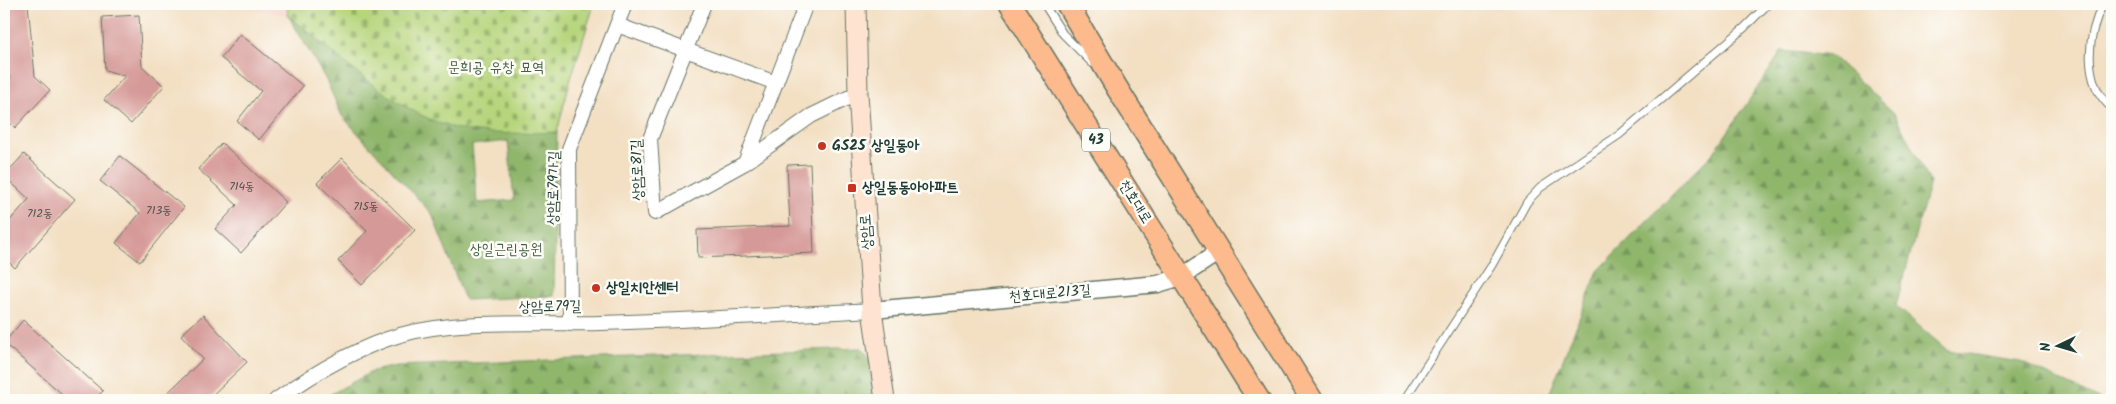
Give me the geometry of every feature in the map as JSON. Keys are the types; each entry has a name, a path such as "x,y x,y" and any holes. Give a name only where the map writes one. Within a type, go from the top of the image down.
{"main road":[{"name":"상암로","path":"856,4 858,93 872,310 885,400"},
{"name":"천호대로","path":"1010,4 1259,400"},
{"path":"1067,4 1117,88 1312,400"}],"street":[{"name":"상암로79가길","path":"570,324 569,148 625,4"},
{"name":"상암로81길","path":"704,4 650,140 655,213 745,163 811,116 858,93"},
{"path":"745,163 806,4"},
{"path":"617,25 776,83"},
{"name":"천호대로213길","path":"872,310 1158,284 1181,277 1220,251"},
{"name":"상암로79길","path":"276,400 301,382 364,348 400,335 450,327 570,324 872,310"}],"lane":[{"path":"1044,4 1063,34 1117,88"},
{"path":"1404,400 1492,265 1527,202 1540,188 1619,134 1744,28 1768,4"},
{"path":"2103,4 2093,33 2091,72 2096,87 2105,102 2112,108"}],"shaded area":[{"path":"223,4 287,4 288,15"}],"green space":[{"name":"상일근린공원","path":"287,4 594,4 568,88 557,132 554,296 465,300 432,214 342,116 326,80 288,15","holes":["508,141 514,200 477,203 472,145"]},
{"name":"문희공 유창 묘역","path":"287,4 594,4 568,88 557,132 505,133 467,131 454,128 410,109 346,64 288,15"},
{"path":"1782,51 1832,56 1894,113 1930,182 1896,306 1948,351 2021,362 2101,400 1547,400 1598,271 1715,151"},
{"path":"861,348 869,356 875,400 320,400 373,371 396,366"}],"building":[{"path":"4,4 28,4 35,76 50,90 15,128 4,117 4,86 11,78 4,71"},
{"path":"139,15 142,66 164,86 131,124 104,100 125,76 105,70 102,17"},
{"path":"240,34 303,86 259,140 237,121 261,91 221,58"},
{"path":"222,143 286,202 241,253 215,229 237,205 198,169"},
{"path":"24,154 75,199 15,268 4,257 4,227 29,199 4,176"},
{"path":"120,156 184,207 140,262 116,243 140,213 100,181"},
{"path":"342,158 415,230 362,285 338,261 367,231 317,183"},
{"path":"810,164 814,253 698,258 697,230 790,226 787,165"},
{"path":"203,315 247,362 207,400 160,400 203,359 181,335"},
{"path":"23,320 103,391 94,400 57,400 62,394 4,343"}],"place":[{"name":"GS25 상일동아","path":"822,146"},
{"name":"상일동동아아파트","path":"852,188"},
{"name":"상일치안센터","path":"596,288"}]}
